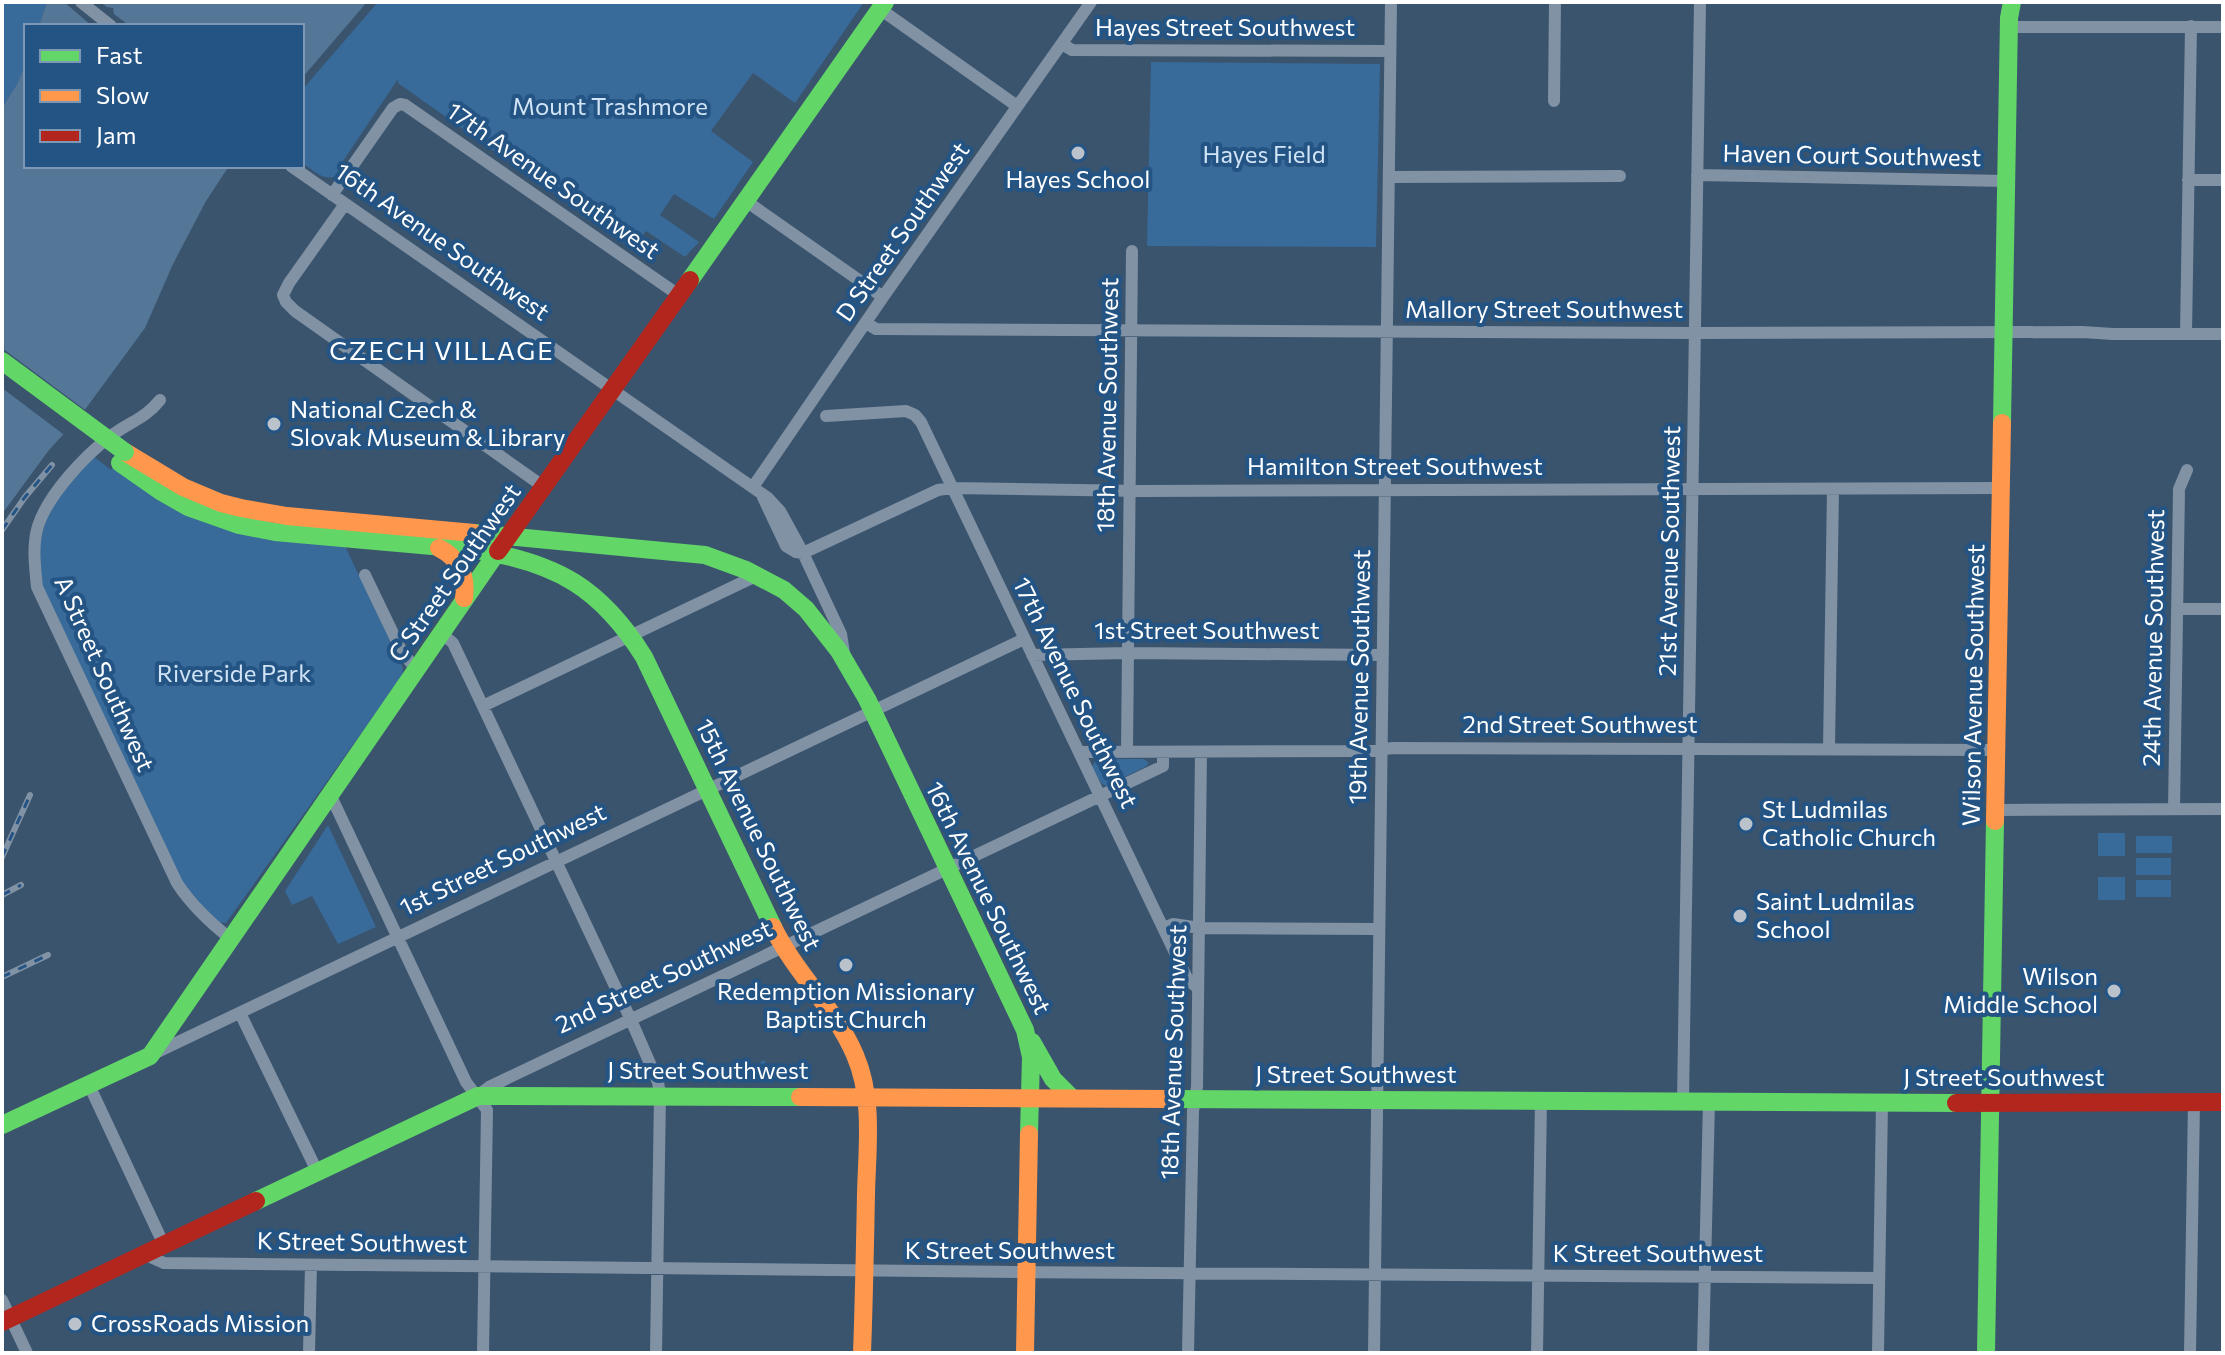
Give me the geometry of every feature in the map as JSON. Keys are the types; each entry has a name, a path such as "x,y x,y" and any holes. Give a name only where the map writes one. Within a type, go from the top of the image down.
{"main road":[{"name":"C Street Southwest","path":"150,1056 502,545 882,6"},
{"name":"Wilson Avenue Southwest","path":"1986,1353 2008,12"},
{"path":"2,361 121,457 146,483 188,507 239,525 291,534 431,546 502,545"},
{"path":"2,376 121,457 208,499 246,510 502,545"},
{"name":"16th Avenue Southwest","path":"502,545 695,554 725,561 758,575 784,591 824,630 872,710 1025,1030 1031,1057 1025,1353"},
{"name":"15th Avenue Southwest","path":"502,545 571,578 599,598 631,635 783,948 836,1022 855,1055 862,1073 868,1122 862,1353"},
{"path":"431,546 448,552 459,562 465,587 463,601"},
{"path":"1025,1030 1053,1080 1071,1097"},
{"name":"1st Street Southwest","path":"2,1125 150,1056"},
{"name":"J Street Southwest","path":"484,1096 2223,1102"},
{"name":"2nd Street Southwest","path":"6,1320 460,1103 484,1096"}],"street":[{"path":"81,2 108,24"},
{"name":"D Street Southwest","path":"757,490 883,297 1091,2"},
{"name":"19th Avenue Southwest","path":"1374,1353 1391,2"},
{"path":"1554,101 1555,2"},
{"name":"21st Avenue Southwest","path":"1683,1101 1700,2"},
{"path":"882,6 1017,106"},
{"path":"2008,12 2223,27"},
{"path":"2186,334 2191,26"},
{"name":"Hayes Street Southwest","path":"1062,44 1072,50 1390,51"},
{"name":"17th Avenue Southwest","path":"332,195 393,108 400,104 409,107 680,296"},
{"name":"16th Avenue Southwest","path":"294,168 757,490 780,511 803,553 841,634 846,664"},
{"name":"Haven Court Southwest","path":"1697,175 2006,181"},
{"path":"1389,177 1620,176"},
{"path":"2188,180 2223,180"},
{"path":"746,201 883,297"},
{"path":"345,204 289,283 283,295 286,302 544,487"},
{"name":"18th Avenue Southwest","path":"1127,751 1132,251"},
{"name":"Mallory Street Southwest","path":"866,323 876,329 2223,334"},
{"name":"A Street Southwest","path":"160,400 145,416 104,441 59,486 38,525 34,554 37,587 177,883 205,919 231,939"},
{"name":"17th Avenue Southwest","path":"826,416 906,411 921,422 1188,980 1198,988"},
{"name":"24th Avenue Southwest","path":"2174,809 2179,489 2187,470"},
{"name":"Hamilton Street Southwest","path":"803,553 938,490 952,488 1130,491 2001,488"},
{"path":"1829,749 1833,489"},
{"path":"365,575 402,652 416,669"},
{"path":"483,706 758,575"},
{"path":"2177,609 2223,609"},
{"path":"441,633 453,643 658,1082 656,1353"},
{"name":"1st Street Southwest","path":"150,1056 1024,639"},
{"name":"1st Street Southwest","path":"1032,655 1383,655"},
{"name":"2nd Street Southwest","path":"1079,752 1393,748 1997,750"},
{"name":"2nd Street Southwest","path":"484,1096 489,1087 1163,766 1163,752"},
{"name":"18th Avenue Southwest","path":"1188,1353 1200,928 1201,752"},
{"path":"330,794 466,1082 484,1096 487,1110 483,1353"},
{"path":"1996,810 2223,809"},
{"path":"1164,928 1173,924 1200,928 1379,929"},
{"path":"240,1013 317,1171"},
{"path":"89,1085 164,1245"},
{"path":"1537,1353 1541,1100"},
{"path":"1703,1353 1709,1101"},
{"path":"2190,1353 2194,1102"},
{"path":"1878,1353 1882,1103"},
{"name":"K Street Southwest","path":"144,1254 164,1263 658,1270 1879,1278"},
{"path":"309,1353 311,1265"},
{"path":"2,1300 6,1320 27,1353"}],"green space":[{"path":"2,2 47,2 40,24 24,24 24,68 2,108"},
{"name":"Mount Trashmore","path":"378,2 864,2 795,103 753,73 711,131 753,162 714,219 674,194 660,215 699,242 685,257 646,231 632,249 398,83 398,79 341,164 339,174 324,177 304,164 304,88"},
{"name":"Hayes Field","path":"1151,62 1380,64 1376,247 1147,246"},
{"name":"Riverside Park","path":"93,456 111,470 113,468 345,546 403,668 402,676 226,923 218,922 185,890 42,587 40,549 46,522 59,498"},
{"path":"1097,759 1144,759 1149,763 1106,786 1092,766"},
{"path":"328,825 376,927 338,944 312,896 292,905 285,891"},
{"path":"2098,833 2125,833 2125,856 2098,856"},
{"path":"2136,836 2172,836 2172,853 2136,853"},
{"path":"2136,858 2171,858 2171,875 2136,875"},
{"path":"2098,877 2125,877 2125,900 2098,900"},
{"path":"2136,880 2171,880 2171,897 2136,897"},
{"path":"765,1060 765,1082 718,1082"}],"shaded area":[{"path":"47,2 367,2 304,76 304,24 40,24"},
{"path":"24,68 24,168 228,168 206,201 173,264 145,328 2,514 2,108"}],"pier":[{"path":"64,2 100,2 113,8 114,14 127,24 90,24"},
{"path":"2,348 88,412 67,437 2,388"}],"railway":[{"path":"2,530 52,465"},
{"path":"2,857 30,795"},
{"path":"2,895 21,885"},
{"path":"2,977 48,955"}],"traffic: fast":[{"path":"690,280 885,2"},
{"path":"2002,423 2009,18 2012,2"},
{"path":"2,361 125,452"},
{"path":"120,463 188,507 239,525 275,532 477,550 531,562 574,582 611,613 644,657 773,927"},
{"path":"474,533 705,555 746,570 784,590 806,609 839,651 867,699 1025,1030 1031,1057 1029,1134"},
{"path":"2,1125 150,1056 498,551"},
{"path":"1986,1353 1995,821"},
{"path":"1032,1042 1053,1079 1071,1097"},
{"path":"256,1201 478,1096 800,1097"},
{"path":"1170,1099 1956,1103"}],"traffic: slow":[{"path":"1995,821 2002,423"},
{"path":"125,452 183,487 241,508 287,516 474,533"},
{"path":"439,548 452,557 460,568 464,598"},
{"path":"773,927 792,960 847,1038 865,1089 868,1141 862,1353"},
{"path":"800,1097 1170,1099"},
{"path":"1025,1353 1029,1134"}],"traffic: jam":[{"path":"498,551 690,280"},
{"path":"1956,1103 2223,1102"},
{"path":"2,1322 256,1201"}],"place":[{"name":"Hayes School","path":"1078,153"},
{"name":"National Czech & Slovak Museum & Library","path":"274,424"},
{"name":"St Ludmilas Catholic Church","path":"1746,824"},
{"name":"Saint Ludmilas School","path":"1740,916"},
{"name":"Redemption Missionary Baptist Church","path":"846,965"},
{"name":"Wilson Middle School","path":"2114,991"},
{"name":"CrossRoads Mission","path":"75,1324"}],"district":[{"name":"CZECH VILLAGE","path":"442,351"}]}
